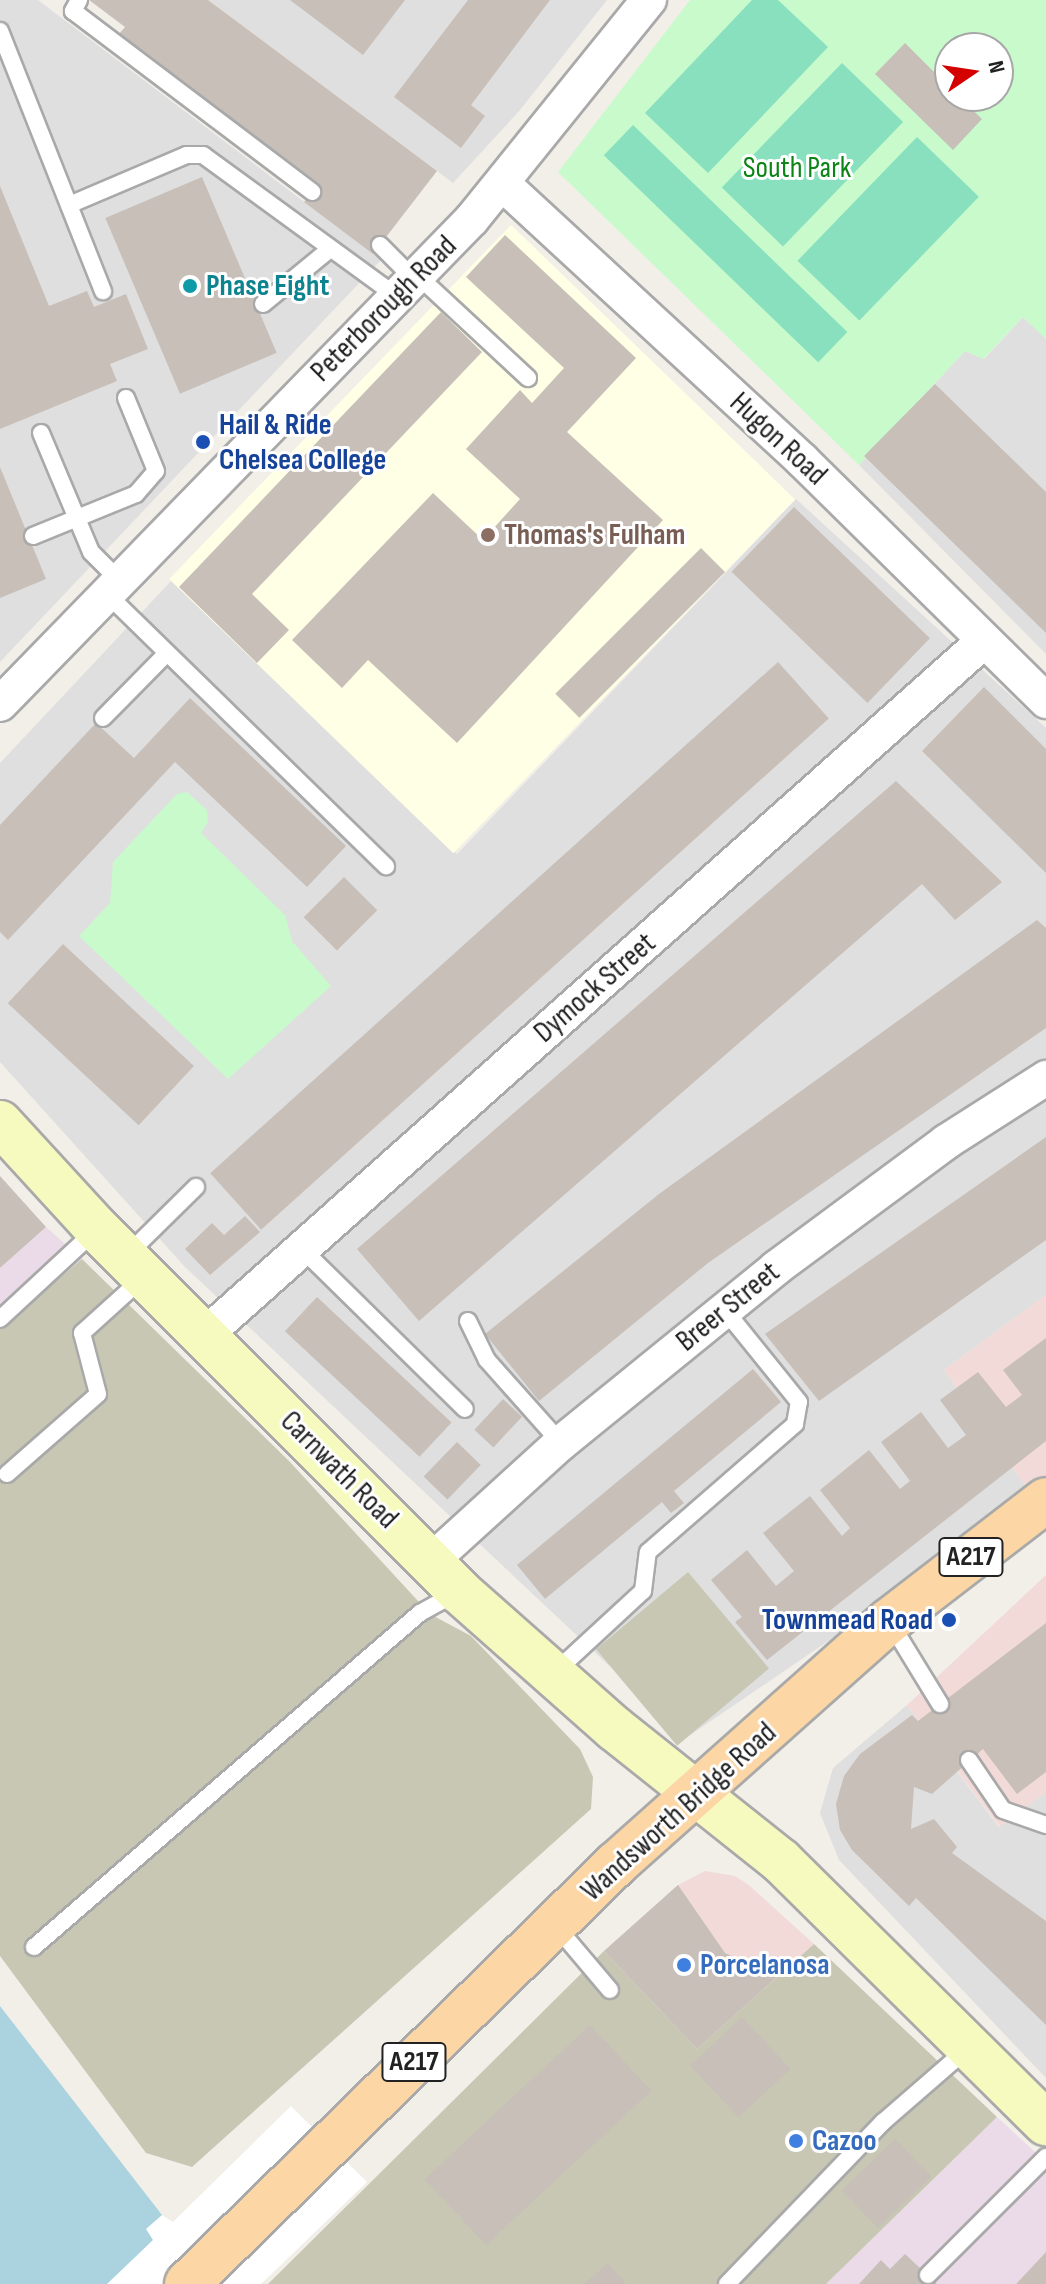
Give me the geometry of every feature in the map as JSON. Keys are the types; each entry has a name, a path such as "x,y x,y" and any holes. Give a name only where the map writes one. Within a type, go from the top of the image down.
{"main road":[{"name":"Wandsworth Bridge Road","path":"187,2284 331,2146 554,1923 889,1621 1046,1500"}],"street":[{"name":"Peterborough Road","path":"0,704 503,184 649,0"},
{"name":"Hugon Road","path":"503,184 803,461 1046,701"},
{"name":"Dymock Street","path":"205,1335 300,1247 984,641"},
{"name":"Breer Street","path":"445,1576 561,1443 724,1309 946,1142 1046,1078"},
{"name":"Carnwath Road","path":"0,1123 123,1254 445,1576 553,1674 698,1796"},
{"path":"698,1796 781,1861 1046,2123"}],"lane":[{"path":"79,0 73,11 312,192"},
{"path":"0,31 103,291"},
{"path":"69,205 187,155 203,155 330,249 407,282 528,378"},
{"path":"380,245 407,282"},
{"path":"263,304 330,249"},
{"path":"33,536 136,494 156,471 126,398"},
{"path":"41,433 91,552 113,587 167,653 386,866"},
{"path":"103,718 167,653"},
{"path":"0,1319 123,1254 196,1187"},
{"path":"300,1247 465,1409"},
{"path":"7,1474 98,1394 82,1333 123,1254"},
{"path":"553,1674 643,1591 648,1552 795,1424 799,1402 724,1309"},
{"path":"468,1321 487,1360 561,1443"},
{"path":"34,1947 398,1632 445,1576"},
{"path":"889,1621 940,1704"},
{"path":"969,1760 1003,1810 1046,1825"},
{"path":"554,1923 610,1990"},
{"path":"727,2284 883,2122 968,2048"},
{"path":"928,2275 1046,2157"}],"shaded area":[{"path":"0,0 38,0 381,260 0,662"},
{"path":"208,0 607,0 520,110 453,183"},
{"name":"Thomas's Fulham","path":"511,225 795,499 453,853 169,579"},
{"path":"1023,317 1046,339 1046,654 859,465 965,351 984,359"},
{"path":"796,499 1046,728 1046,1295 944,1370 1029,1491 865,1616 686,1738 185,1267 0,1062 0,763 171,581 457,854"},
{"path":"46,1227 82,1259 0,1329 0,1268"},
{"path":"82,1259 290,1462 430,1614 471,1636 580,1749 593,1777 591,1809 192,2167 146,2153 0,1956 0,1329"},
{"path":"1046,1295 1046,1478 1029,1491 944,1370"},
{"path":"688,1572 769,1669 677,1746 596,1649"},
{"path":"1046,1575 1046,1792 1000,1827 907,1705"},
{"path":"907,1705 999,1827 1046,1792 1046,2078 839,1860 820,1813 833,1768"},
{"name":"Porcelanosa","path":"705,1871 735,1876 750,1886 814,1944 697,2049 604,1951 678,1885"},
{"path":"814,1944 997,2117 826,2284 268,2284 604,1951 697,2049"},
{"path":"997,2117 1046,2162 1046,2252 1016,2284 826,2284"}],"green space":[{"name":"South Park","path":"690,0 1046,0 1046,339 1023,317 983,359 965,351 859,465 558,172"},
{"path":"752,0 778,0 828,47 708,173 645,113"},
{"path":"842,63 903,122 783,246 722,187"},
{"path":"633,125 847,332 818,362 604,155"},
{"path":"917,137 979,197 859,320 798,261"},
{"path":"187,792 207,810 208,822 201,833 285,915 292,941 331,986 228,1079 79,936 110,903 113,862 177,794"}],"water":[{"path":"0,2006 162,2215 209,2284 0,2284"}],"pier":[{"path":"291,2106 367,2182 261,2284 107,2284 153,2240 146,2229 162,2215 173,2222"}],"building":[{"path":"89,0 208,0 437,171 373,254 304,202 318,183 119,34 125,27"},
{"path":"290,0 405,0 363,55"},
{"path":"468,0 550,0 471,105 485,116 461,148 394,97"},
{"path":"905,43 934,72 934,112 975,112 982,119 953,150 875,74"},
{"name":"Phase Eight","path":"202,177 277,353 180,394 105,218"},
{"path":"0,186 49,306 87,291 94,307 126,294 148,349 110,364 117,381 0,429"},
{"path":"505,235 636,358 567,432 663,520 457,743 368,660 342,688 292,640 433,493 483,540 520,499 466,449 520,390 532,403 564,368 466,277"},
{"path":"441,312 482,352 252,594 289,630 257,663 179,587"},
{"path":"935,384 1046,492 1046,633 864,456"},
{"path":"0,467 46,579 0,598"},
{"path":"794,507 930,638 867,703 731,572"},
{"path":"701,548 725,572 579,718 555,694"},
{"path":"778,662 829,718 261,1230 210,1173"},
{"path":"984,687 1046,749 1046,873 922,751"},
{"path":"190,698 346,846 307,887 175,762 8,940 0,932 0,825 96,723 134,758"},
{"path":"896,781 1002,882 955,920 922,884 419,1321 357,1249"},
{"path":"344,877 377,910 337,951 304,917"},
{"path":"1037,920 1046,928 1046,1028 708,1263 539,1401 485,1334 659,1194"},
{"path":"63,944 194,1066 139,1125 8,1003"},
{"path":"1046,1137 1046,1240 819,1401 765,1334"},
{"path":"0,1176 46,1227 0,1268"},
{"path":"245,1216 260,1232 210,1275 185,1249 212,1223 224,1235"},
{"path":"317,1297 452,1422 420,1457 285,1331"},
{"path":"1046,1338 1046,1441 767,1660 735,1622 742,1617 711,1580 747,1550 776,1586 794,1571 763,1533 810,1496 842,1536 850,1528 820,1490 869,1450 900,1489 910,1481 881,1442 921,1412 948,1448 966,1435 940,1400 978,1372 1006,1407 1022,1395 1003,1370"},
{"path":"753,1369 781,1402 674,1491 684,1503 671,1513 662,1502 545,1599 517,1565"},
{"path":"503,1399 522,1417 493,1447 474,1430"},
{"path":"457,1442 481,1465 447,1499 424,1477"},
{"path":"1046,1623 1046,1772 1017,1794 983,1749 932,1794 914,1787 911,1829 934,1819 957,1847 952,1853 1046,1921 1046,2025 916,1898 909,1906 852,1850 840,1830 836,1804 844,1776 860,1754 912,1715 918,1721"},
{"name":"Porcelanosa","path":"678,1885 725,1953 777,1977 697,2049 604,1951"},
{"path":"742,2017 790,2069 738,2117 690,2065"},
{"path":"590,2025 651,2091 486,2245 425,2179"},
{"path":"895,2139 931,2176 878,2228 842,2190"},
{"path":"1046,2252 1046,2284 1016,2284"},
{"path":"905,2254 937,2284 859,2284 881,2260 890,2269"},
{"path":"608,2263 626,2284 584,2284"}],"place":[{"name":"Phase Eight","path":"190,286"},
{"name":"Hail & Ride Chelsea College","path":"203,442"},
{"name":"Thomas's Fulham","path":"488,535"},
{"name":"Townmead Road","path":"949,1620"},
{"name":"Porcelanosa","path":"684,1965"},
{"name":"Cazoo","path":"796,2141"}]}
